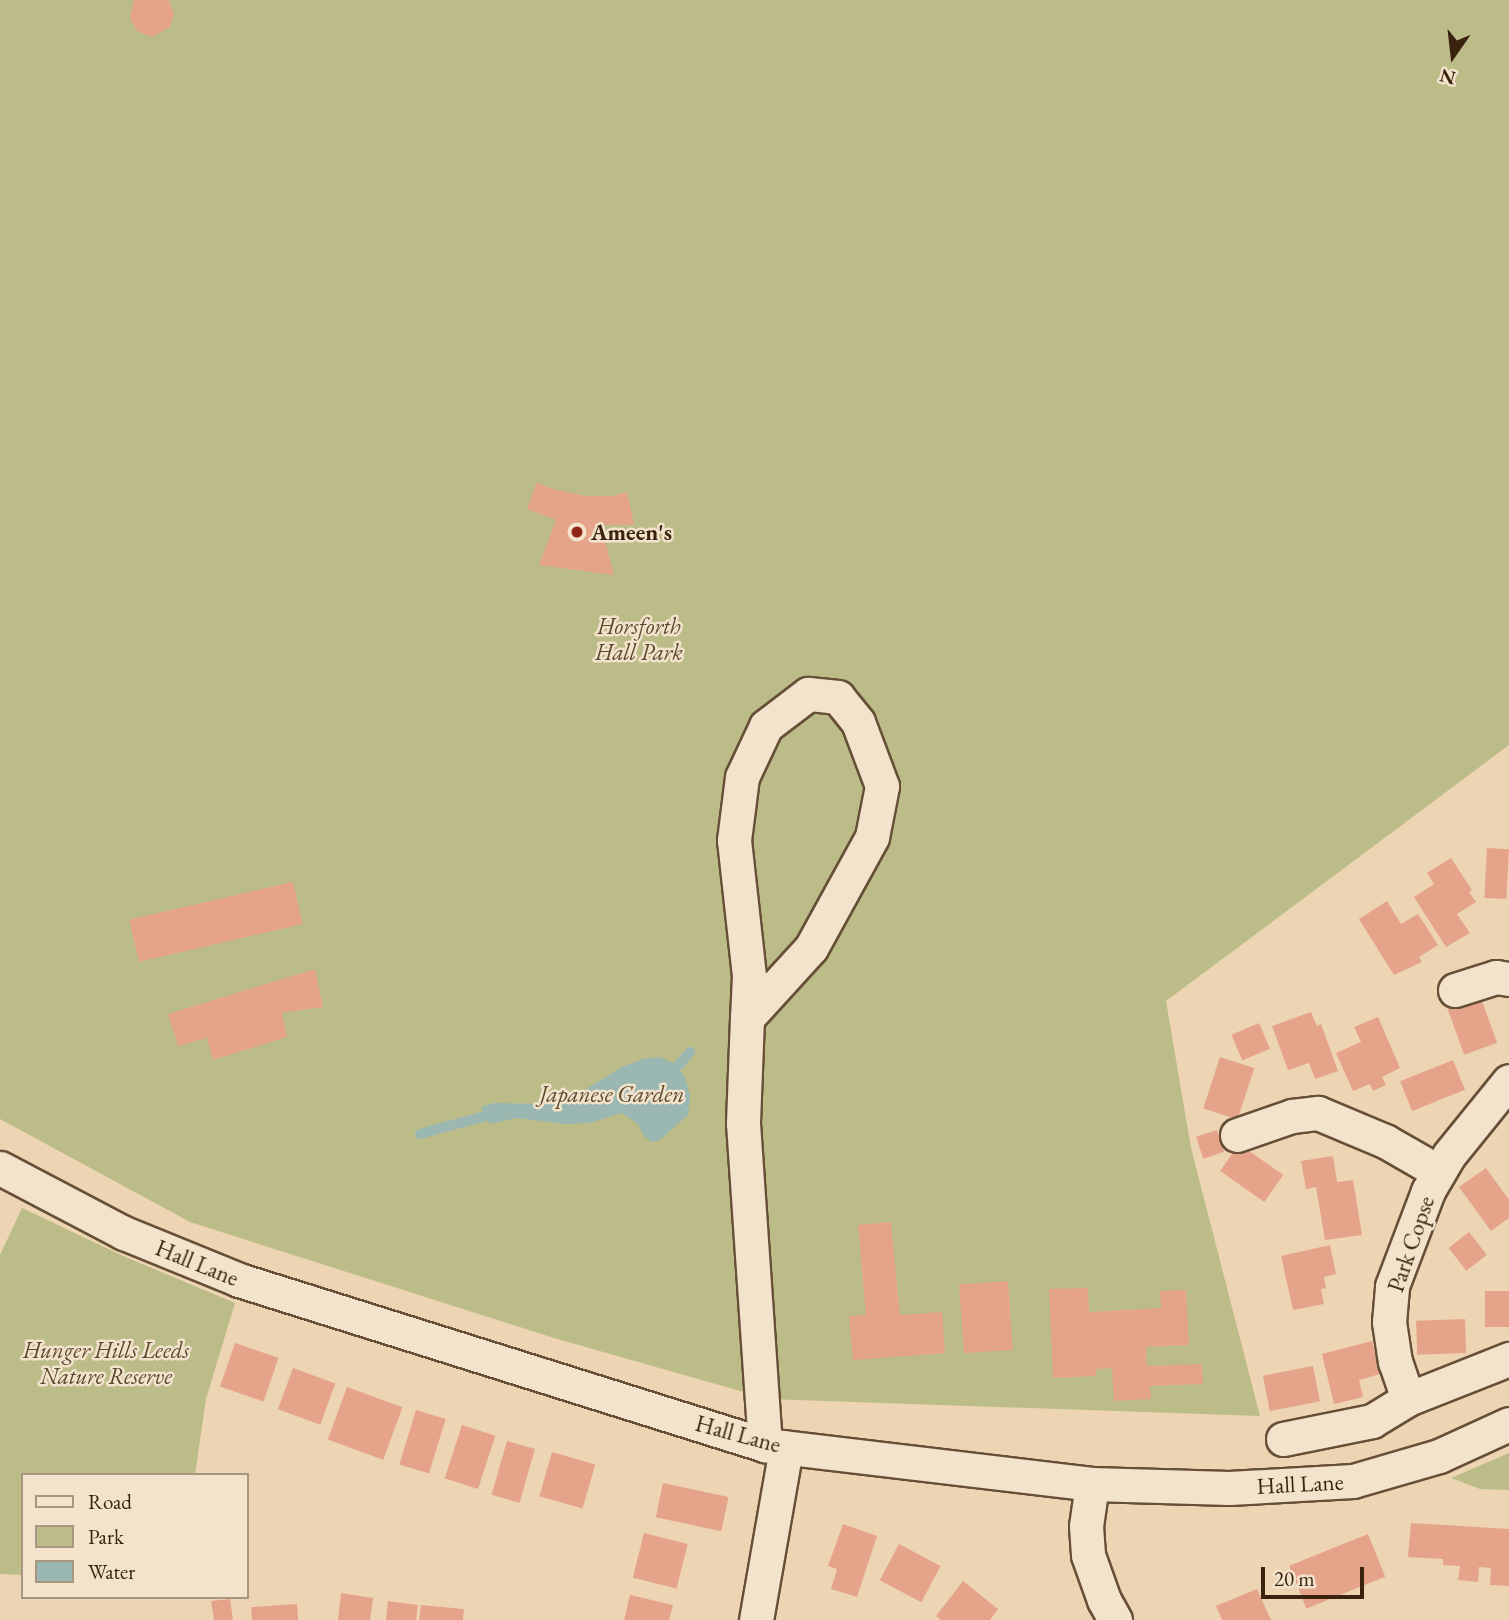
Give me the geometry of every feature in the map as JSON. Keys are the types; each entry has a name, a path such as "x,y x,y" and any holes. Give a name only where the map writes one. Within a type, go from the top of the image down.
{"street":[{"path":"747,1018 811,948 872,837 882,786 858,722 838,697 808,694 766,726 742,777 734,840 749,976 747,1018 743,1123 776,1447 757,1620"},
{"path":"1455,990 1496,977 1506,966"},
{"name":"Park Copse","path":"1408,1399 1395,1362 1389,1322 1392,1286 1428,1191 1439,1172 1509,1081"},
{"name":"Park Copse","path":"1237,1135 1292,1116 1318,1113 1385,1140 1439,1172"},
{"name":"Hall Lane","path":"0,1168 124,1233 239,1280 776,1447 1092,1483 1229,1488 1353,1481 1439,1456 1509,1424"},
{"path":"1283,1439 1372,1421 1408,1399 1509,1359"},
{"path":"1092,1483 1086,1526 1088,1555 1104,1601 1115,1620"}],"green space":[{"name":"Horsforth Hall Park","path":"0,0 1509,0 1509,745 1166,1001 1191,1148 1260,1416 768,1399 554,1338 190,1222 0,1119"},
{"name":"Hunger Hills Leeds Nature Reserve","path":"22,1208 121,1255 235,1303 206,1399 195,1473 21,1473 21,1575 0,1574 0,1255"},
{"path":"1509,1453 1509,1490 1480,1489 1451,1478"}],"water":[{"path":"660,1057 673,1063 685,1077 690,1096 688,1115 660,1140 652,1142 644,1136 638,1124 622,1113 590,1123 565,1124 517,1118 489,1124 481,1107 494,1103 541,1104 573,1097 622,1067 643,1059"}],"building":[{"path":"134,0 169,0 174,14 170,27 152,37 137,31 130,18"},
{"name":"Ameen's","path":"537,482 552,489 586,496 613,496 627,492 634,525 601,525 614,575 539,565 556,520 527,509"},
{"path":"1487,848 1509,849 1506,899 1484,898"},
{"path":"1451,858 1472,890 1469,892 1476,902 1457,914 1470,933 1446,947 1414,897 1434,884 1427,873"},
{"path":"293,882 303,924 139,962 129,920"},
{"path":"1387,901 1401,924 1418,914 1438,945 1419,957 1422,962 1394,975 1359,919"},
{"path":"315,969 323,1007 282,1013 287,1037 213,1060 207,1038 178,1046 168,1014"},
{"path":"1479,993 1497,1043 1464,1055 1446,1005"},
{"path":"1311,1012 1317,1026 1321,1024 1338,1071 1315,1079 1309,1063 1288,1070 1272,1026"},
{"path":"1378,1017 1400,1068 1382,1077 1386,1085 1373,1091 1370,1084 1353,1091 1336,1053 1361,1042 1354,1027"},
{"path":"1259,1023 1270,1049 1242,1060 1231,1035"},
{"path":"1220,1057 1254,1068 1238,1119 1203,1108"},
{"path":"1453,1060 1465,1090 1412,1111 1400,1081"},
{"path":"1217,1130 1224,1152 1203,1159 1196,1137"},
{"path":"1239,1144 1283,1175 1264,1202 1220,1171"},
{"path":"1333,1156 1337,1182 1353,1180 1362,1235 1325,1240 1316,1187 1306,1189 1301,1161"},
{"path":"1486,1168 1509,1200 1509,1218 1491,1231 1459,1187"},
{"path":"891,1222 900,1315 942,1312 945,1353 853,1360 849,1316 866,1315 858,1225"},
{"path":"1469,1232 1487,1255 1466,1271 1449,1248"},
{"path":"1330,1245 1336,1274 1324,1277 1326,1288 1321,1289 1324,1304 1293,1310 1281,1256"},
{"path":"1008,1281 1013,1350 964,1353 959,1284"},
{"path":"1088,1288 1089,1312 1161,1308 1160,1291 1186,1290 1189,1345 1146,1347 1147,1366 1202,1364 1203,1384 1150,1386 1151,1399 1114,1401 1112,1368 1096,1369 1096,1376 1053,1378 1049,1289"},
{"path":"1485,1291 1509,1291 1509,1327 1485,1327"},
{"path":"1465,1319 1466,1353 1417,1355 1416,1321"},
{"path":"1372,1341 1380,1374 1359,1380 1363,1397 1334,1404 1322,1354"},
{"path":"235,1343 278,1358 264,1401 220,1386"},
{"path":"1313,1366 1320,1401 1270,1411 1263,1376"},
{"path":"293,1368 335,1383 320,1425 278,1409"},
{"path":"347,1387 402,1407 383,1460 328,1440"},
{"path":"416,1410 446,1419 429,1474 399,1465"},
{"path":"462,1425 495,1436 478,1489 445,1478"},
{"path":"507,1441 535,1449 519,1503 492,1495"},
{"path":"552,1452 595,1464 583,1509 539,1496"},
{"path":"663,1483 729,1497 721,1531 656,1517"},
{"path":"1411,1523 1509,1529 1509,1586 1490,1585 1491,1568 1479,1567 1478,1582 1458,1580 1460,1566 1443,1565 1443,1559 1408,1557"},
{"path":"843,1524 877,1536 857,1597 831,1589 837,1569 828,1566"},
{"path":"644,1533 688,1544 677,1589 633,1578"},
{"path":"1368,1534 1385,1577 1306,1608 1289,1566"},
{"path":"899,1544 940,1566 921,1602 880,1580"},
{"path":"963,1581 998,1609 990,1620 941,1620 936,1616"},
{"path":"1257,1589 1271,1620 1222,1620 1216,1606"},
{"path":"341,1593 373,1598 370,1620 338,1620"},
{"path":"630,1595 673,1605 669,1620 624,1620"},
{"path":"230,1599 233,1620 214,1620 211,1601"},
{"path":"388,1601 418,1605 416,1620 386,1620"},
{"path":"297,1604 298,1620 252,1620 251,1607"},
{"path":"421,1605 464,1609 463,1620 419,1620"}],"waterway":[{"path":"677,1067 690,1052"},
{"path":"420,1134 485,1116"}],"place":[{"name":"Ameen's","path":"577,532"}],"park label":[{"name":"Japanese Garden","path":"612,1094"}]}
